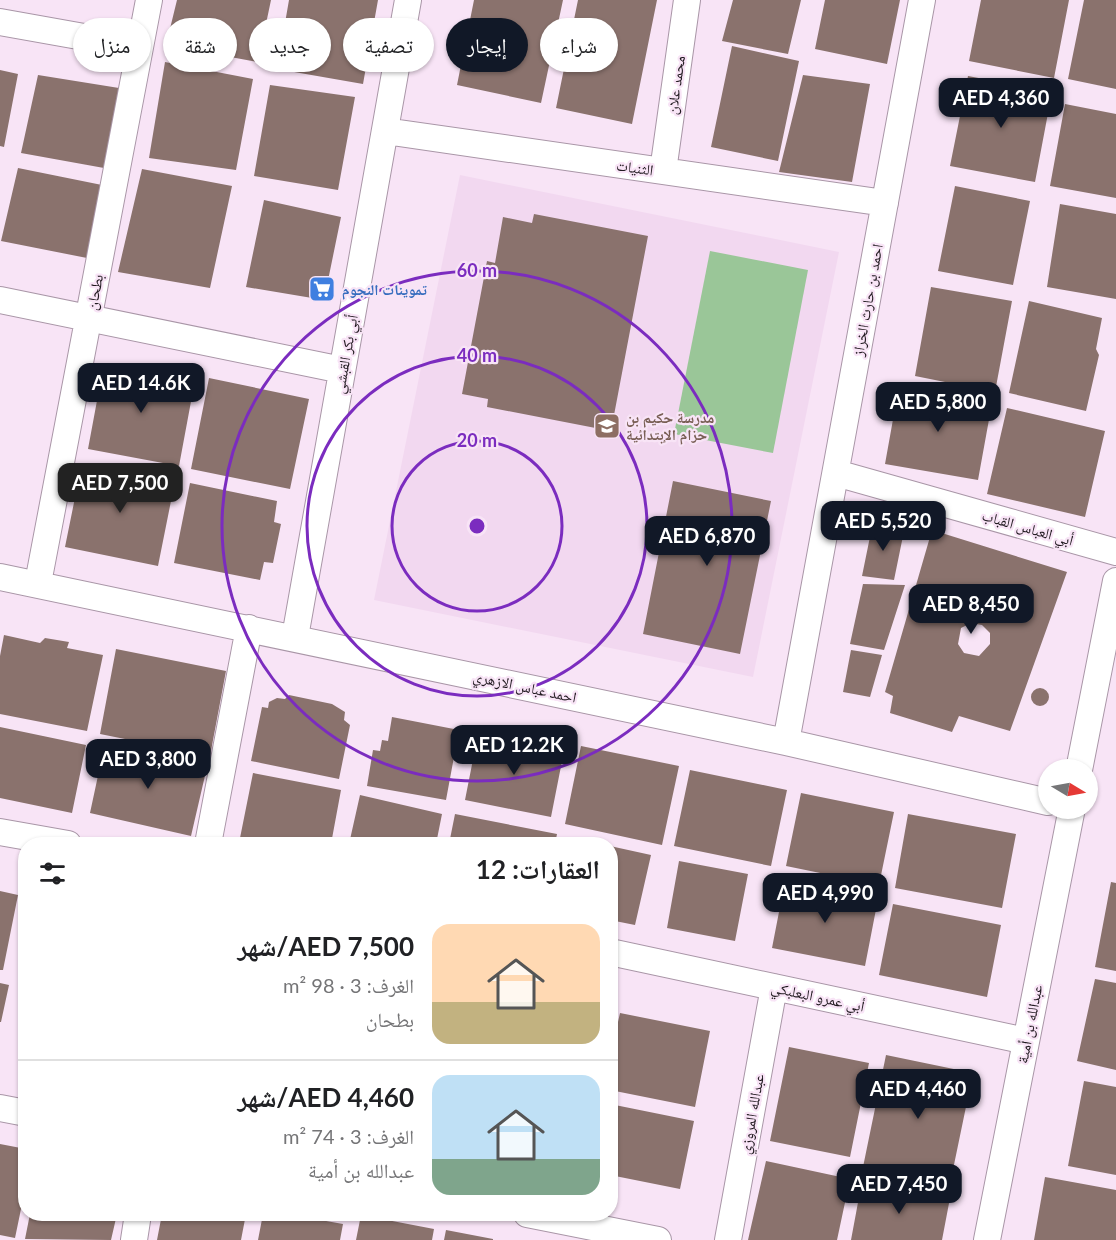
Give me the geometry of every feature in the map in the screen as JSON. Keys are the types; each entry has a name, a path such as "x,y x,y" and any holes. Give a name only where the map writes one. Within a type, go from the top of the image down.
{"street":[{"name":"بطحان","path":"146,18 149,0"},
{"name":"أبي بكر القبشي","path":"295,637 408,0"},
{"name":"محمد علان","path":"663,171 687,0"},
{"name":"احمد بن حارث الخراز","path":"786,742 922,0"},
{"path":"0,22 73,35"},
{"name":"بطحان","path":"38,583 135,72"},
{"name":"الثنيات","path":"385,131 885,203"},
{"path":"0,300 342,370"},
{"name":"أبي العباس القباب","path":"836,473 1116,552"},
{"name":"احمد عباس الازهري","path":"0,577 38,583 786,742 1038,800"},
{"path":"1082,759 1111,638 1116,581"},
{"path":"209,837 249,628"},
{"name":"عبدالله بن أمية","path":"987,1240 1070,819"},
{"path":"0,832 29,837"},
{"name":"أبي عمرو البعلبكي","path":"618,954 1026,1041"},
{"name":"عبدالله المروزي","path":"728,1240 774,987"},
{"path":"0,1107 18,1111"},
{"path":"134,1240 137,1221"},
{"path":"562,1221 658,1240"}],"shaded area":[{"name":"مدرسة حكيم بن حزام الإبتدائية","path":"460,175 839,252 753,677 374,600"}],"green space":[{"path":"710,251 808,270 773,453 674,434"}],"building":[{"path":"177,0 271,0 267,18 249,18 249,60 237,58 237,18 173,18"},
{"path":"289,0 378,0 375,18 343,18 343,72 365,72 363,84 294,72 331,72 331,18 286,18"},
{"path":"474,0 563,0 559,18 540,18 540,72 548,72 541,103 457,85 460,72 528,72 528,18 470,18"},
{"path":"578,0 657,0 632,124 556,108 563,72 618,72 618,18 574,18"},
{"path":"733,0 801,0 788,54 722,41"},
{"path":"825,0 900,0 887,64 815,49"},
{"path":"981,0 1069,0 1054,78 969,61"},
{"path":"1084,0 1116,0 1116,89 1068,79"},
{"path":"732,46 799,61 778,161 711,147"},
{"path":"0,70 18,74 4,147 0,146"},
{"path":"163,72 217,72 253,79 236,170 149,158"},
{"path":"38,75 119,88 104,168 21,153"},
{"path":"803,75 870,84 852,182 779,172"},
{"path":"968,76 1052,92 1035,182 950,166"},
{"path":"270,85 355,97 338,190 254,176"},
{"path":"1065,104 1116,114 1116,198 1050,186"},
{"path":"18,168 102,185 87,258 1,241"},
{"path":"142,169 232,186 210,288 118,272"},
{"path":"955,186 1030,201 1013,285 938,271"},
{"path":"264,200 341,217 324,300 246,287"},
{"path":"1060,204 1116,214 1116,299 1047,287"},
{"path":"534,214 648,236 611,431 487,407 488,399 462,394 487,261 495,263 503,217 532,223"},
{"path":"931,287 1012,301 995,392 915,376"},
{"path":"1029,301 1102,318 1096,349 1099,355 1086,411 1009,393"},
{"path":"104,363 195,380 179,466 88,449"},
{"path":"209,378 309,399 290,489 191,469"},
{"path":"899,386 992,403 978,480 885,464"},
{"path":"1007,408 1105,431 1085,517 987,494"},
{"path":"82,463 175,481 158,566 65,547"},
{"path":"673,481 771,501 740,654 643,634"},
{"path":"190,483 277,501 274,522 281,524 273,563 264,562 260,580 174,563"},
{"path":"873,522 904,531 894,580 862,576"},
{"path":"932,530 1067,572 1010,731 959,716 952,732 890,713 893,696 885,692","holes":["971,623 982,625 990,633 990,644 979,656 964,653 958,644 961,628"]},
{"path":"863,584 905,585 884,650 850,644"},
{"path":"4,635 40,643 45,638 69,642 67,648 103,655 87,731 0,714 0,656"},
{"path":"116,649 226,671 210,756 100,734"},
{"path":"851,650 882,655 870,697 843,692"},
{"path":"1040,688 1048,693 1049,697 1044,705 1040,706 1032,701 1031,697 1036,689"},
{"path":"289,695 332,704 345,712 344,720 350,725 339,779 251,761 262,707 268,708 269,702 277,698 285,699"},
{"path":"392,717 459,730 446,800 367,786 373,750 380,751 382,740 388,741"},
{"path":"0,727 86,745 72,813 0,798"},
{"path":"478,734 564,751 551,817 465,800"},
{"path":"105,743 207,767 191,836 90,813"},
{"path":"581,746 679,766 662,845 565,824"},
{"path":"690,770 787,790 771,866 674,846"},
{"path":"253,773 341,790 332,837 240,837"},
{"path":"801,793 894,812 879,885 786,866"},
{"path":"360,795 442,814 437,837 351,837"},
{"path":"455,814 557,834 556,837 450,837"},
{"path":"908,814 1016,834 1002,908 895,888"},
{"path":"618,848 651,855 635,925 618,922"},
{"path":"679,861 748,874 735,941 667,928"},
{"path":"785,881 878,899 865,966 772,948"},
{"path":"1111,882 1116,883 1116,971 1095,967"},
{"path":"0,891 18,895 3,970 0,970"},
{"path":"893,904 1001,925 987,997 879,975"},
{"path":"1095,979 1116,983 1116,1070 1077,1061"},
{"path":"0,983 9,985 1,1022 0,1022"},
{"path":"620,1013 710,1031 695,1107 618,1092"},
{"path":"789,1047 869,1063 850,1157 770,1141"},
{"path":"886,1055 973,1073 950,1184 863,1167"},
{"path":"1084,1081 1116,1087 1116,1175 1068,1166"},
{"path":"618,1106 694,1121 680,1189 618,1177"},
{"path":"0,1144 18,1147 19,1221 15,1238 0,1235"},
{"path":"766,1161 850,1179 837,1240 748,1240"},
{"path":"1045,1177 1116,1190 1116,1240 1034,1240"},
{"path":"862,1181 950,1198 942,1240 851,1240"},
{"path":"29,1221 115,1221 111,1240 25,1239"},
{"path":"161,1221 245,1221 241,1240 157,1240"},
{"path":"262,1221 326,1221 343,1224 340,1240 258,1240"},
{"path":"360,1221 392,1221 434,1229 432,1240 356,1240"},
{"path":"446,1230 493,1239 493,1240 444,1240"}],"place":[{"name":"تموينات النجوم","path":"322,289"},
{"name":"مدرسة حكيم بن حزام الإبتدائية","path":"607,426"}]}
